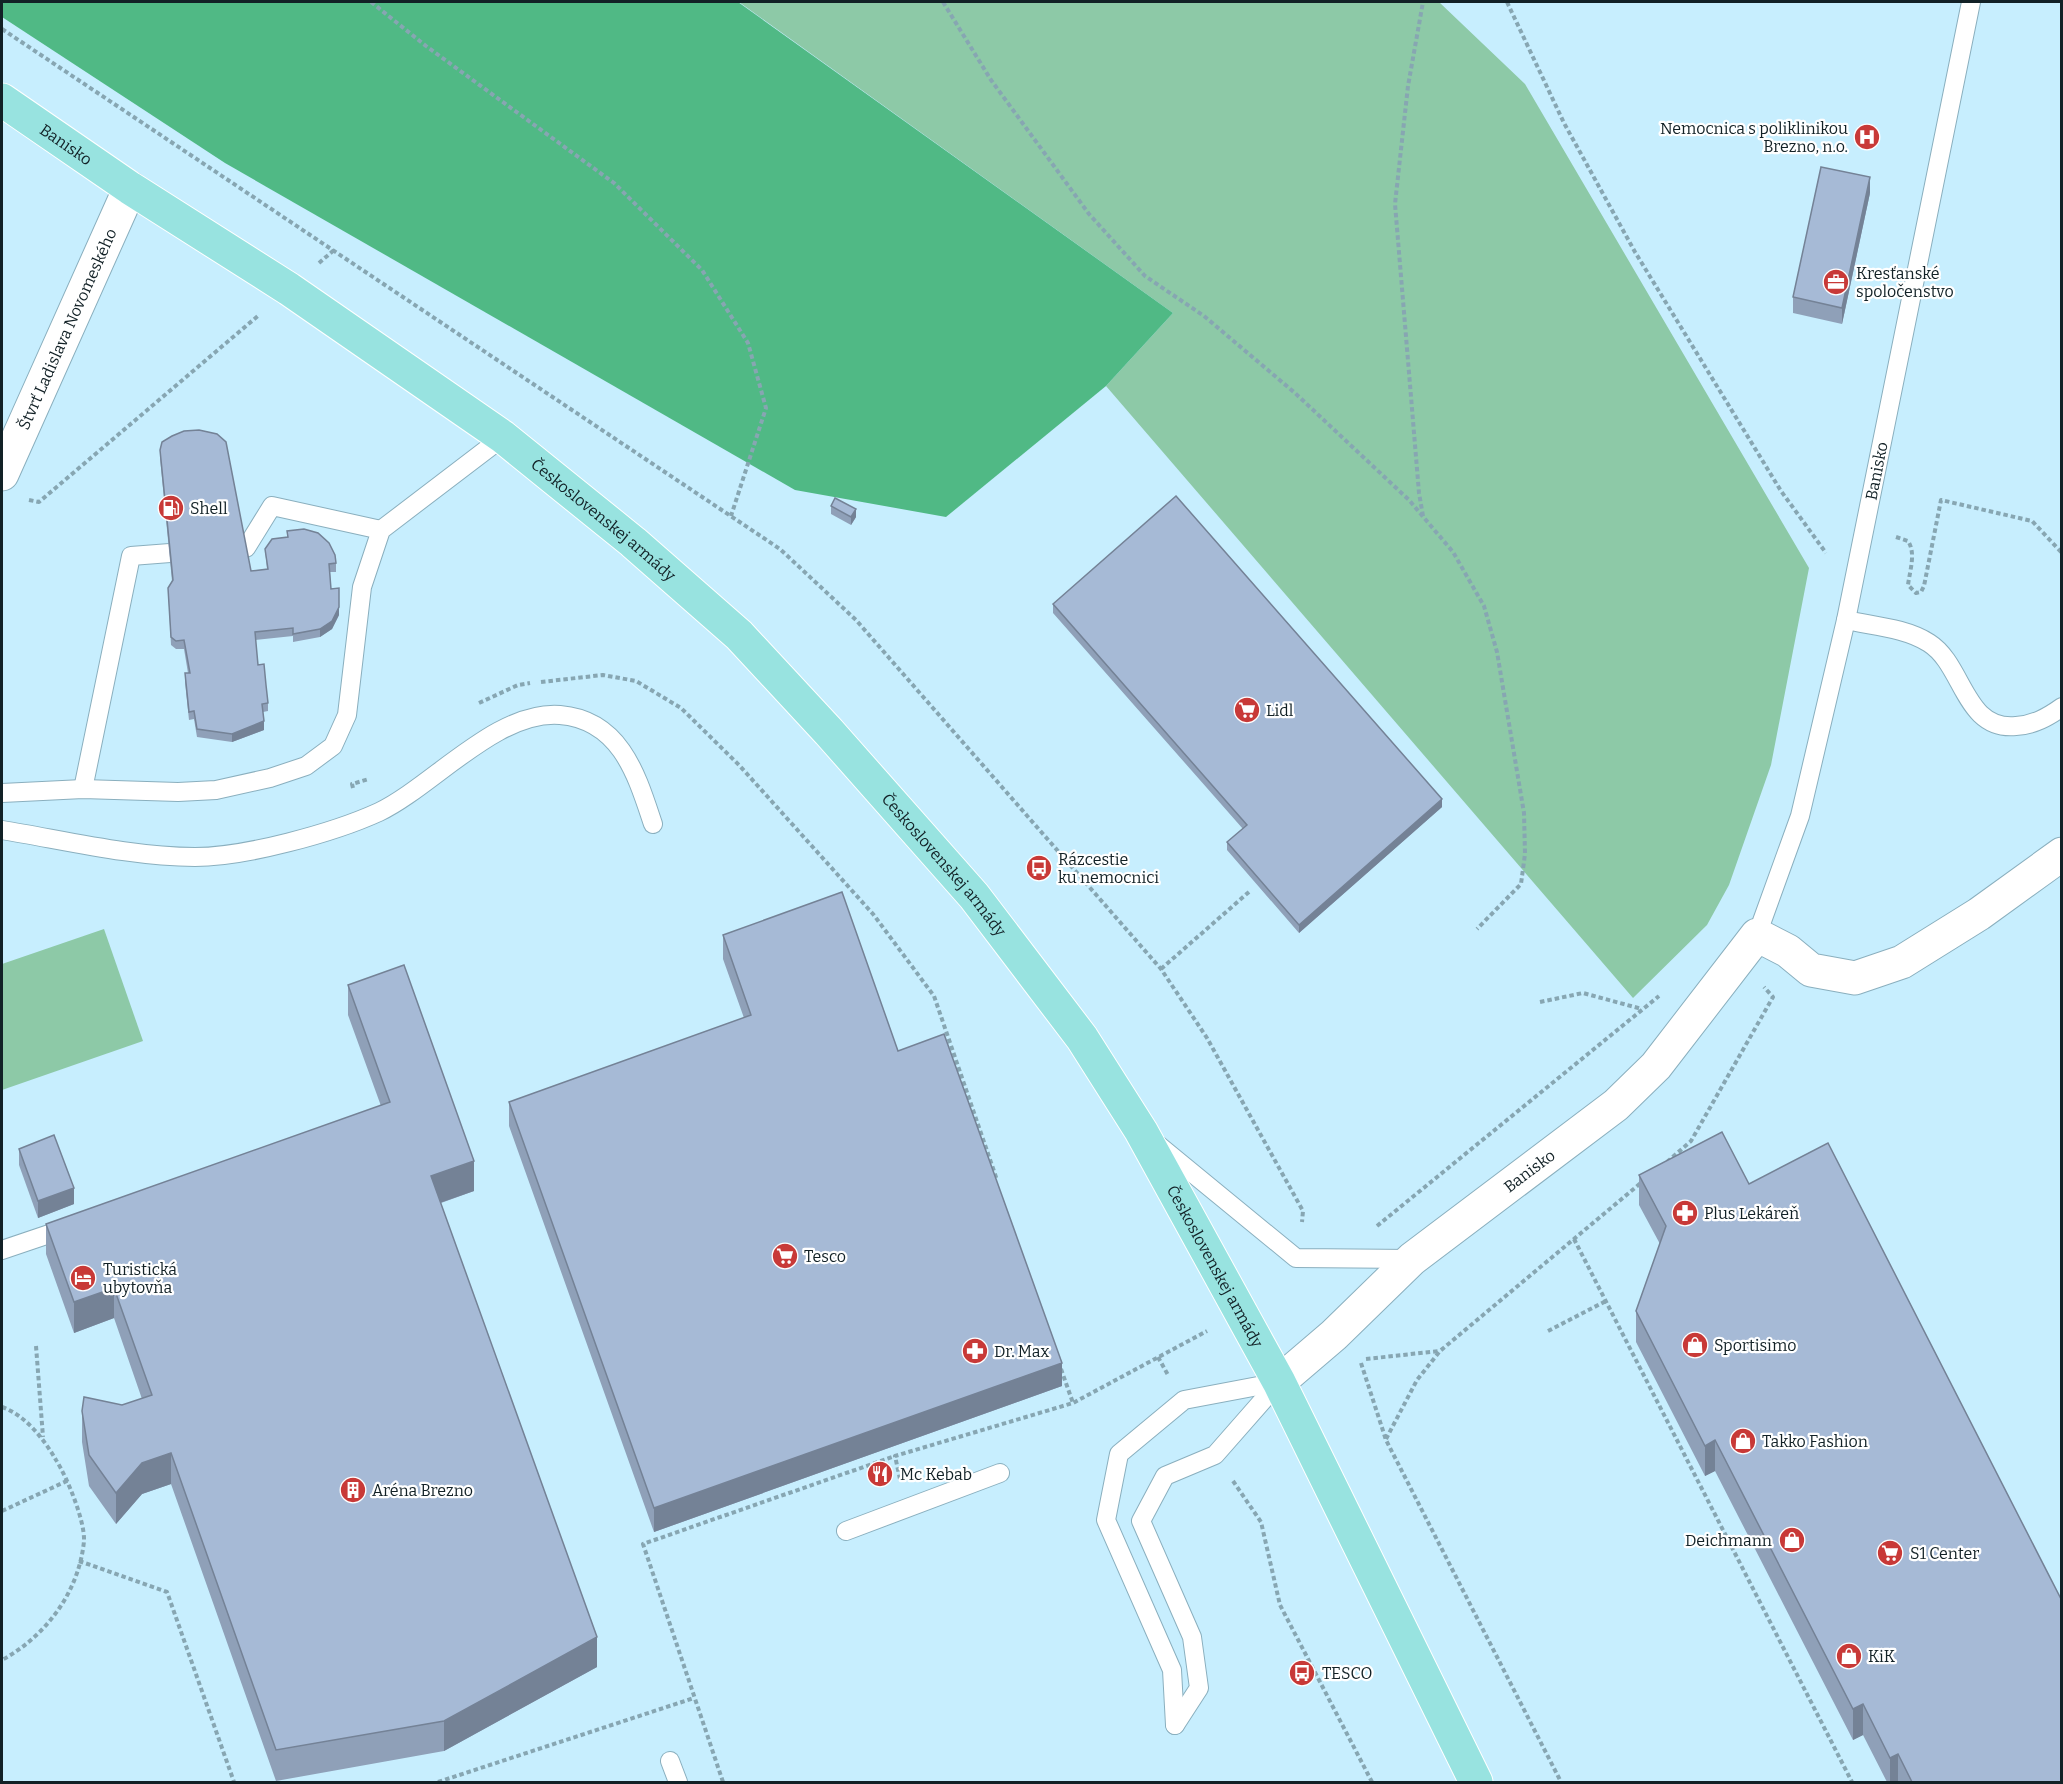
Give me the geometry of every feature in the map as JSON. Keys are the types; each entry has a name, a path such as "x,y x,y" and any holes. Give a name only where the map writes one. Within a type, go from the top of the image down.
{"main road":[{"name":"Banisko","path":"2,100 130,188"},
{"name":"Československej armády","path":"130,188 289,289 502,437 633,542 739,635 829,732 974,896 1082,1038 1141,1131 1243,1312 1476,1782"}],"street":[{"name":"Štvrť Ladislava Novomeského","path":"7,477 130,188"},
{"path":"1757,935 1788,951 1811,970 1855,978 1902,962 1979,914 2061,854"},
{"name":"Banisko","path":"1279,1382 1334,1335 1412,1259 1616,1105 1656,1066 1757,935"}],"lane":[{"name":"Banisko","path":"1757,935 1800,816 1846,620 1971,2"},
{"path":"2,793 83,789 178,792 216,790 270,778 306,765 333,746 347,715 362,587 381,530 502,437"},
{"path":"246,548 272,506 381,530"},
{"path":"83,789 131,556 170,553"},
{"path":"1846,620 1913,634 1931,644 1950,664 1977,712 1989,722 2007,727 2023,726 2042,720 2061,707"},
{"path":"2,831 157,854 196,857 250,850 306,837 361,819 405,797 478,744 509,726 558,715 581,719 616,743 635,772 652,824"},
{"path":"1141,1131 1296,1258 1412,1259"},
{"path":"2,1251 87,1220"},
{"path":"1279,1382 1215,1455 1165,1476 1141,1521 1192,1637 1199,1688 1175,1725 1172,1670 1106,1520 1119,1454 1184,1400 1279,1382"},
{"path":"846,1531 1000,1473"},
{"path":"670,1761 678,1782"}],"path":[{"path":"371,2 426,46 614,183 702,270 748,342 766,408 731,516"},
{"path":"943,2 991,80 1089,214 1145,276 1204,316 1295,393 1409,500 1453,552 1484,606 1497,652 1524,813 1525,854 1521,884 1477,929"},
{"path":"1423,2 1408,86 1395,204 1419,493 1423,517"},
{"path":"1507,2 1564,123 1635,252 1781,491 1829,557 1838,519 1908,541 1913,551 1908,585 1916,593 1921,592 1941,500 2032,521 2061,553"},
{"path":"7,477 39,502 334,250"},
{"path":"470,709 518,685 603,675 636,681 681,708 739,765 873,914 934,996 999,1188"},
{"path":"361,819 352,784 375,777"},
{"path":"1161,969 1250,891"},
{"path":"1664,1164 1691,1141 1773,997 1737,961"},
{"path":"1365,1227 1377,1226 1666,990"},
{"path":"1540,1002 1583,993 1643,1009"},
{"path":"1386,1440 1417,1380 1440,1350 1646,1179"},
{"path":"1301,1223 1311,1224"},
{"path":"1574,1239 1852,1782"},
{"path":"1548,1331 1606,1301"},
{"path":"723,1782 643,1544 895,1456 1073,1404 1243,1312"},
{"path":"36,1346 43,1437"},
{"path":"1440,1350 1360,1360 1386,1440 1561,1782"},
{"path":"1058,1358 1073,1404"},
{"path":"1158,1358 1184,1400"},
{"path":"2,1407 43,1437 69,1480 84,1539 75,1582 46,1628 2,1660"},
{"path":"1215,1455 1260,1522 1280,1605 1372,1782"},
{"path":"895,1456 908,1508"},
{"path":"2,1510 69,1480"},
{"path":"79,1561 167,1592 234,1782"},
{"path":"438,1782 694,1698"}],"green space":[{"path":"2,2 738,2 1173,313 1106,386 946,517 795,490 225,163 2,17"},
{"path":"739,2 1439,2 1525,84 1809,568 1771,765 1729,885 1707,925 1633,998 1106,386 1173,313"},
{"path":"104,929 143,1041 2,1090 2,964"}],"building":[{"path":"1821,167 1870,177 1842,308 1793,297"},
{"path":"199,430 217,434 226,442 251,571 268,569 265,549 272,539 288,537 287,531 304,529 318,533 329,543 336,563 329,564 331,589 339,588 339,607 332,621 320,629 293,634 293,628 255,632 258,665 264,664 268,703 262,704 264,721 232,734 197,729 194,711 189,712 185,673 190,673 184,640 176,641 171,637 168,588 173,580 160,450 162,442 172,436 184,431"},
{"name":"Lidl","path":"1176,496 1442,799 1299,925 1227,842 1247,825 1053,604"},
{"path":"835,498 856,509 851,517 831,506"},
{"name":"Tesco","path":"842,892 898,1051 944,1034 1062,1363 654,1508 509,1102 751,1015 723,935"},
{"name":"Aréna Brezno","path":"404,965 474,1161 431,1176 597,1637 444,1721 276,1750 171,1453 142,1463 116,1493 89,1455 82,1411 84,1397 122,1405 152,1395 114,1288 74,1302 46,1224 390,1102 348,985"},
{"name":"S1 Center","path":"1722,1132 1749,1184 1828,1143 2061,1599 2061,1782 1912,1782 1898,1754 1890,1758 1863,1704 1853,1709 1715,1440 1705,1446 1636,1311 1666,1226 1639,1175"},
{"path":"54,1135 74,1188 38,1201 19,1149"}],"place":[{"name":"Nemocnica s poliklinikou Brezno, n.o.","path":"1867,137"},
{"name":"Kresťanské spoločenstvo","path":"1836,282"},
{"name":"Shell","path":"171,508"},
{"name":"Lidl","path":"1247,710"},
{"name":"Rázcestie ku nemocnici","path":"1039,868"},
{"name":"Plus Lekáreň","path":"1685,1213"},
{"name":"Tesco","path":"785,1256"},
{"name":"Turistická ubytovňa","path":"83,1278"},
{"name":"Sportisimo","path":"1695,1345"},
{"name":"Dr. Max","path":"975,1351"},
{"name":"Takko Fashion","path":"1743,1441"},
{"name":"Mc Kebab","path":"880,1474"},
{"name":"Aréna Brezno","path":"353,1490"},
{"name":"Deichmann","path":"1792,1540"},
{"name":"S1 Center","path":"1890,1553"},
{"name":"KiK","path":"1849,1656"},
{"name":"TESCO","path":"1302,1673"}]}
